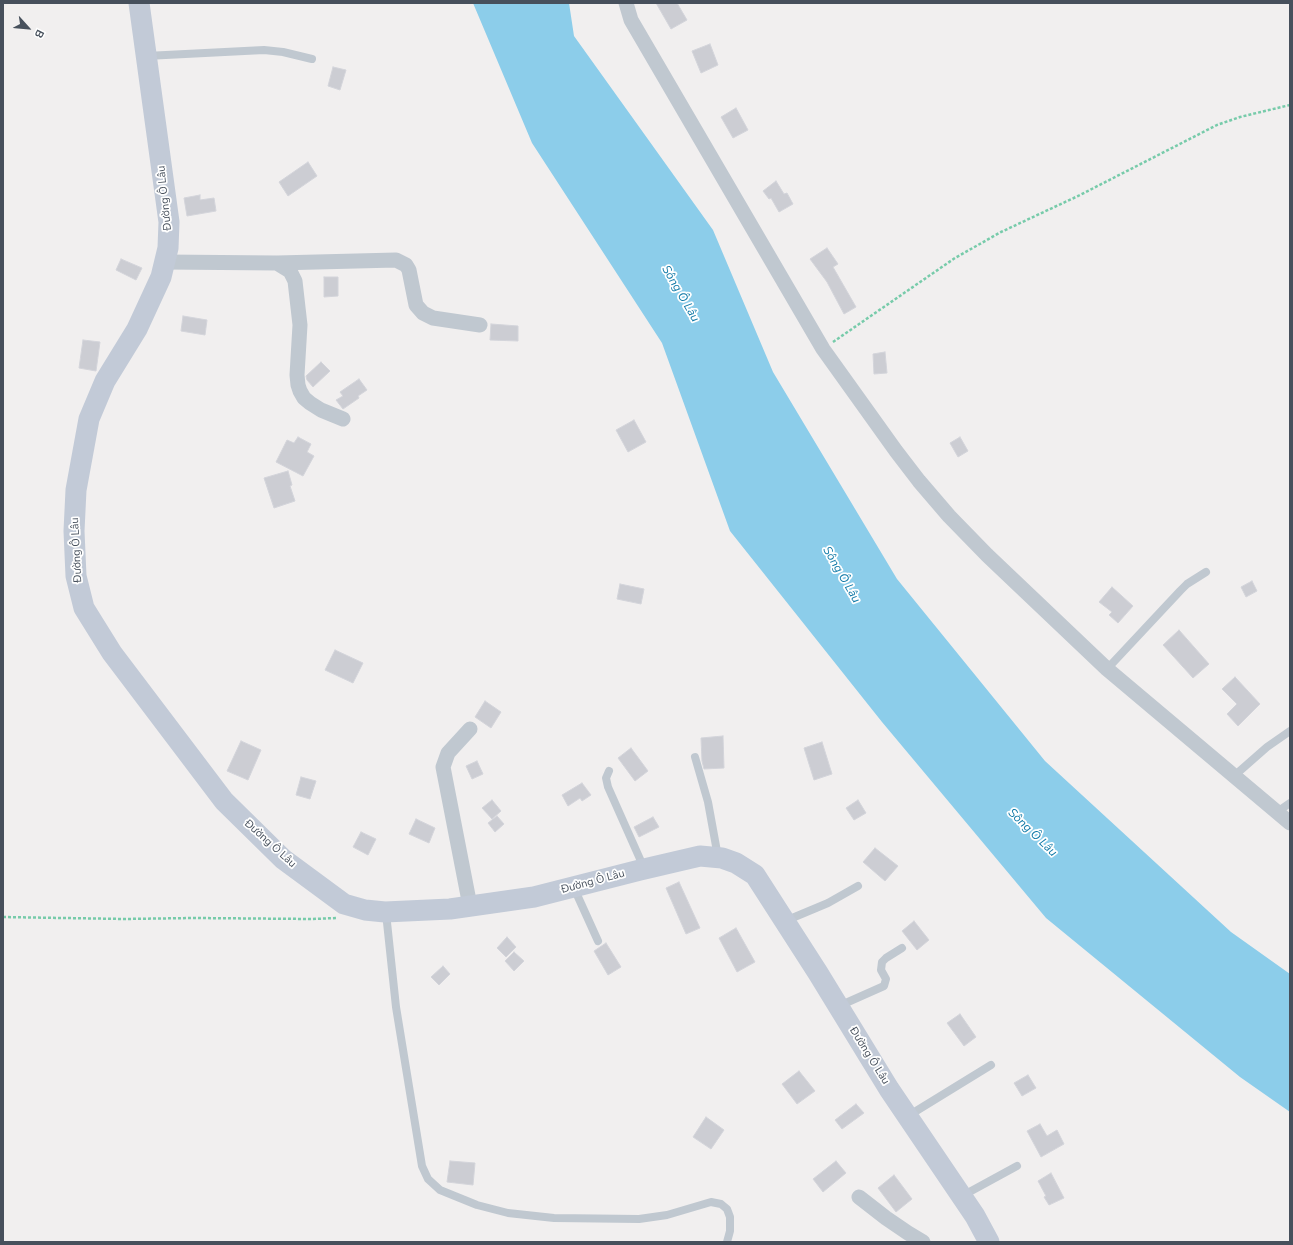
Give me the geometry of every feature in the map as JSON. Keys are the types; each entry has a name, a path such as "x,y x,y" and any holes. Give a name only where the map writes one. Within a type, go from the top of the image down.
{"main road":[{"name":"Đường Ô Lâu","path":"139,3 169,222 168,248 161,277 137,329 105,381 89,419 76,490 74,531 76,576 84,608 112,653 224,800 283,858 344,904 361,909 386,912 450,909 534,897 700,856 718,858 736,863 755,875 889,1089 975,1216 989,1242"}],"street":[{"path":"626,3 631,20 823,349 919,481 949,516 987,555 1107,669 1290,823"},
{"path":"165,262 277,263 396,260 406,265 409,270 416,305 423,313 433,318 480,325"},
{"path":"277,263 290,271 295,281 300,325 297,375 300,391 304,398 310,403 321,410 343,419"},
{"path":"470,730 448,753 443,766 470,906"},
{"path":"859,1196 908,1234 923,1242"}],"lane":[{"path":"146,56 264,50 312,58"},
{"path":"1107,669 1187,584 1206,572"},
{"path":"1234,776 1267,747 1290,731"},
{"path":"695,757 708,802 718,858"},
{"path":"609,772 606,778 608,787 644,869"},
{"path":"1276,812 1290,803"},
{"path":"785,921 828,903 858,886"},
{"path":"574,887 598,941"},
{"path":"386,912 396,1007 422,1166 428,1179 440,1190 476,1205 508,1213 554,1218 639,1219 667,1215 711,1202 721,1204 726,1209 730,1217 730,1231 727,1242"},
{"path":"839,1007 884,986 886,979 881,970 882,962 902,948"},
{"path":"908,1116 991,1065"},
{"path":"962,1196 1017,1166"}],"path":[{"path":"823,349 955,258 1001,232 1078,196 1217,125 1240,117 1290,105"},
{"path":"3,917 124,919 312,919 355,916 361,909"}],"water":[{"name":"Sông Ô Lâu","path":"473,3 569,3 574,36 713,230 773,372 897,579 1045,761 1231,932 1290,974 1290,1112 1240,1077 1046,918 882,722 730,531 662,343 532,143"}],"building":[{"path":"656,3 677,3 687,20 671,29"},
{"path":"710,44 718,65 701,73 692,51"},
{"path":"333,67 346,70 340,90 328,86"},
{"path":"736,108 748,130 733,138 721,117"},
{"path":"308,162 317,176 288,196 279,182"},
{"path":"776,181 784,194 787,193 793,204 779,212 771,198 769,199 763,191"},
{"path":"200,195 200,200 214,198 216,211 187,216 184,198"},
{"path":"827,248 838,264 833,267 856,307 844,314 827,282 810,259"},
{"path":"121,259 142,268 136,280 116,270"},
{"path":"324,277 338,277 338,296 324,297"},
{"path":"183,316 207,320 205,335 181,331"},
{"path":"491,324 518,326 518,341 490,340"},
{"path":"83,340 100,342 96,371 79,368"},
{"path":"885,352 887,373 874,374 873,354"},
{"path":"321,362 330,371 313,387 307,380 306,376"},
{"path":"359,379 367,390 358,396 359,398 343,409 336,400 343,396 340,392"},
{"path":"634,420 646,442 628,452 616,430"},
{"path":"298,437 311,444 307,452 314,456 303,476 276,462 287,440 294,443"},
{"path":"960,437 968,451 958,457 950,443"},
{"path":"288,471 292,485 290,486 295,501 274,508 264,478"},
{"path":"1252,581 1257,591 1246,597 1241,587"},
{"path":"620,584 644,589 641,604 617,599"},
{"path":"1112,587 1133,606 1118,623 1109,615 1112,612 1099,602"},
{"path":"1179,630 1209,664 1193,678 1163,645"},
{"path":"335,650 363,663 353,683 325,670"},
{"path":"1235,677 1260,704 1238,726 1227,714 1237,704 1222,689"},
{"path":"485,701 501,712 491,728 475,717"},
{"path":"723,736 724,768 704,769 702,761 701,738"},
{"path":"241,741 261,750 248,780 227,771"},
{"path":"822,742 832,774 814,780 804,748"},
{"path":"631,748 648,771 635,781 618,758"},
{"path":"477,761 483,774 472,779 466,766"},
{"path":"301,777 316,781 310,799 296,795"},
{"path":"582,783 591,795 582,801 580,798 568,806 562,795"},
{"path":"492,800 501,811 492,819 482,808"},
{"path":"858,800 866,813 854,820 846,808"},
{"path":"497,816 504,824 495,832 488,823"},
{"path":"653,817 659,827 639,837 634,827"},
{"path":"416,819 435,828 429,843 409,834"},
{"path":"361,832 376,839 368,855 353,847"},
{"path":"875,848 898,866 885,881 863,862"},
{"path":"679,882 700,928 686,934 666,888"},
{"path":"914,921 929,940 917,950 902,931"},
{"path":"736,928 755,962 737,972 719,938"},
{"path":"507,937 516,947 506,957 497,948"},
{"path":"606,943 621,967 608,975 594,951"},
{"path":"514,952 524,961 514,971 505,961"},
{"path":"443,966 450,974 439,985 431,977"},
{"path":"960,1014 976,1037 964,1046 947,1023"},
{"path":"799,1071 815,1091 797,1104 782,1084"},
{"path":"1028,1075 1036,1088 1022,1096 1014,1083"},
{"path":"856,1104 864,1113 842,1129 835,1120"},
{"path":"706,1117 724,1130 711,1149 693,1137"},
{"path":"1040,1124 1047,1136 1057,1130 1064,1144 1041,1157 1027,1131"},
{"path":"450,1161 475,1163 473,1185 447,1182"},
{"path":"836,1161 846,1173 823,1192 813,1179"},
{"path":"1051,1173 1064,1198 1049,1205 1044,1197 1046,1196 1038,1181"},
{"path":"894,1175 912,1199 896,1212 878,1188"}]}
